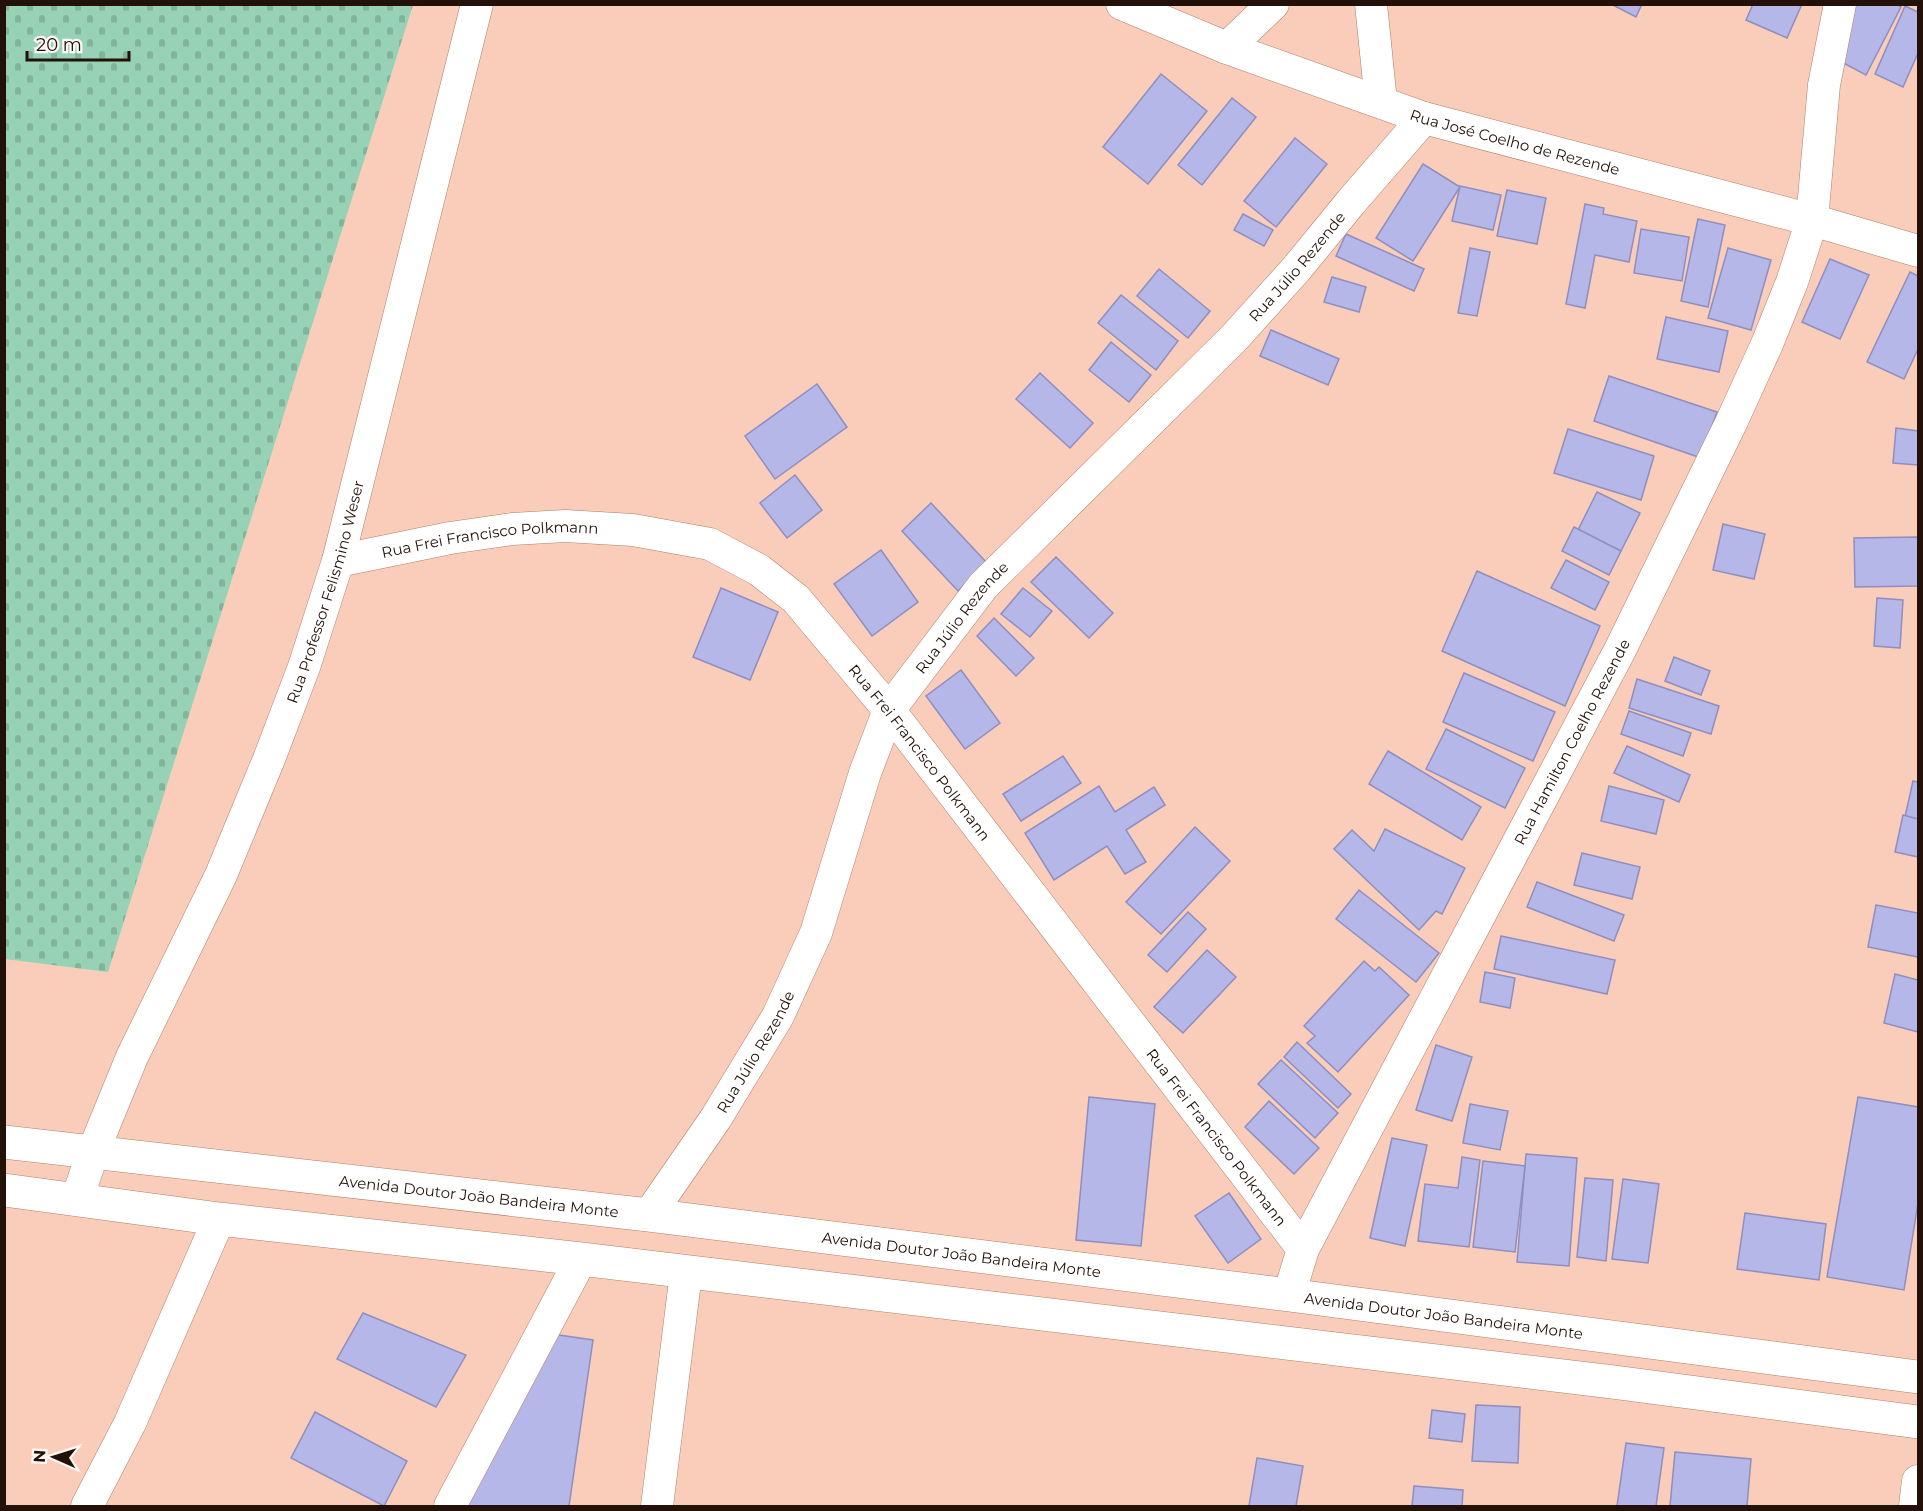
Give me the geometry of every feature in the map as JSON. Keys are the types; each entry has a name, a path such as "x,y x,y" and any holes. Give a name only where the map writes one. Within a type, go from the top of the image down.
{"main road":[{"name":"Avenida Doutor João Bandeira Monte","path":"4,1142 650,1215 1918,1377"},
{"path":"4,1190 219,1219 581,1259 1613,1382 1918,1422"},
{"path":"1613,1382 1618,1338"}],"street":[{"name":"Rua Professor Felismino Weser","path":"77,1199 93,1152 132,1057 221,875 304,667 338,561 477,4"},
{"name":"Rua José Coelho de Rezende","path":"1122,4 1227,48 1424,118 1812,220 1918,251"},
{"path":"1227,48 1273,4"},
{"path":"1371,4 1381,102"},
{"name":"Rua Hamilton Coelho Rezende","path":"1303,1249 1630,630 1767,344 1792,282 1812,220 1824,85 1840,4"},
{"name":"Rua Júlio Rezende","path":"650,1215 716,1118 778,1016 816,933 865,773 889,711 982,586 1234,338 1298,267 1424,118"},
{"name":"Rua Frei Francisco Polkmann","path":"338,561 450,538 512,529 565,526 633,530 710,544 759,570 796,598 889,711 1303,1249"},
{"path":"87,1506 130,1423 219,1219"},
{"path":"1289,1295 1303,1249"},
{"path":"450,1506 581,1259"},
{"path":"657,1506 686,1273"},
{"path":"1915,1506 1918,1481"}],"green space":[{"path":"5,4 413,5 108,972 5,959"}],"building":[{"path":"1611,4 1642,4 1636,17"},
{"path":"1753,4 1802,4 1787,38 1746,20"},
{"path":"1856,4 1896,4 1901,7 1866,75 1830,56"},
{"path":"1905,6 1918,12 1918,53 1903,87 1875,74"},
{"path":"1161,74 1207,111 1148,184 1103,147"},
{"path":"1232,98 1256,117 1202,185 1178,165"},
{"path":"1295,138 1327,164 1276,227 1244,201"},
{"path":"1423,164 1460,187 1413,261 1376,238"},
{"path":"1460,186 1501,195 1493,230 1452,221"},
{"path":"1507,190 1546,198 1537,244 1497,236"},
{"path":"1585,204 1604,208 1603,214 1637,221 1629,262 1595,255 1585,308 1566,304"},
{"path":"1243,214 1273,230 1264,246 1234,230"},
{"path":"1698,219 1725,225 1708,307 1681,301"},
{"path":"1641,229 1689,237 1682,281 1634,273"},
{"path":"1346,234 1424,269 1414,291 1336,256"},
{"path":"1470,248 1490,252 1477,316 1458,313"},
{"path":"1728,248 1771,260 1751,330 1708,318"},
{"path":"1830,259 1869,275 1840,339 1802,322"},
{"path":"1159,269 1210,311 1188,338 1137,296"},
{"path":"1910,272 1918,276 1918,349 1904,379 1867,362"},
{"path":"1332,277 1366,287 1359,312 1324,302"},
{"path":"1121,295 1178,341 1156,370 1098,323"},
{"path":"1666,317 1728,331 1719,372 1657,359"},
{"path":"1271,330 1339,359 1328,385 1260,356"},
{"path":"1111,342 1151,375 1129,402 1089,370"},
{"path":"1040,373 1093,423 1070,448 1016,399"},
{"path":"1609,376 1717,412 1701,458 1594,421"},
{"path":"817,384 847,427 775,479 745,436"},
{"path":"1896,428 1918,431 1918,465 1893,463"},
{"path":"1568,429 1654,456 1641,500 1554,473"},
{"path":"795,475 822,510 787,538 760,503"},
{"path":"1597,492 1640,513 1621,551 1578,530"},
{"path":"931,503 987,563 958,591 902,531"},
{"path":"1723,524 1765,534 1754,579 1713,570"},
{"path":"1574,527 1621,551 1609,575 1562,551"},
{"path":"1918,537 1918,586 1855,587 1854,538"},
{"path":"881,550 918,602 872,636 834,584"},
{"path":"1056,557 1113,613 1089,638 1031,582"},
{"path":"1566,560 1609,582 1595,610 1551,588"},
{"path":"1477,571 1600,626 1565,706 1442,651"},
{"path":"721,588 778,612 750,680 693,657"},
{"path":"1023,588 1052,611 1030,637 1001,614"},
{"path":"1877,598 1903,600 1900,648 1874,646"},
{"path":"994,618 1034,658 1016,676 977,636"},
{"path":"1674,657 1710,671 1701,695 1665,681"},
{"path":"961,670 1000,723 965,749 926,696"},
{"path":"1464,673 1555,712 1533,761 1443,722"},
{"path":"1637,679 1719,706 1711,734 1629,708"},
{"path":"1629,711 1691,733 1683,756 1621,734"},
{"path":"1446,729 1525,768 1505,808 1426,769"},
{"path":"1627,746 1690,775 1679,802 1614,773"},
{"path":"1388,751 1481,807 1462,840 1369,784"},
{"path":"1063,756 1081,783 1021,821 1003,794"},
{"path":"1913,781 1918,782 1918,819 1905,817"},
{"path":"1099,786 1115,812 1154,787 1165,805 1126,830 1146,862 1125,874 1107,846 1054,880 1025,833"},
{"path":"1609,786 1664,800 1656,834 1601,821"},
{"path":"1903,815 1918,819 1918,857 1895,852"},
{"path":"1195,827 1230,861 1161,934 1126,902"},
{"path":"1385,829 1465,868 1442,914 1436,911 1419,930 1334,849 1352,830 1374,851"},
{"path":"1582,853 1640,867 1632,899 1574,885"},
{"path":"1537,882 1624,915 1614,941 1527,907"},
{"path":"1359,890 1439,953 1416,982 1336,919"},
{"path":"1876,905 1918,913 1918,957 1868,947"},
{"path":"1188,912 1206,929 1167,972 1148,955"},
{"path":"1501,936 1615,960 1607,994 1494,969"},
{"path":"1207,950 1236,977 1183,1033 1154,1007"},
{"path":"1364,961 1375,971 1379,967 1409,995 1338,1072 1307,1043 1315,1036 1304,1026"},
{"path":"1485,972 1515,978 1510,1008 1480,1002"},
{"path":"1895,974 1918,980 1918,1032 1884,1023"},
{"path":"1297,1042 1351,1094 1338,1108 1284,1057"},
{"path":"1436,1045 1472,1057 1452,1121 1416,1110"},
{"path":"1281,1060 1338,1113 1315,1138 1258,1084"},
{"path":"1089,1097 1155,1104 1141,1246 1076,1240"},
{"path":"1858,1097 1918,1107 1918,1203 1904,1290 1827,1277"},
{"path":"1269,1101 1319,1148 1294,1174 1245,1127"},
{"path":"1470,1104 1508,1111 1500,1150 1463,1143"},
{"path":"1392,1138 1427,1145 1405,1246 1370,1238"},
{"path":"1526,1154 1577,1158 1569,1266 1517,1262"},
{"path":"1462,1157 1480,1160 1469,1247 1418,1241 1425,1184 1458,1188"},
{"path":"1483,1161 1525,1166 1515,1252 1473,1247"},
{"path":"1585,1178 1613,1180 1606,1261 1577,1257"},
{"path":"1623,1179 1659,1184 1648,1263 1612,1259"},
{"path":"1229,1193 1261,1239 1228,1263 1195,1216"},
{"path":"1745,1213 1826,1224 1819,1280 1737,1269"},
{"path":"363,1313 466,1355 436,1407 337,1359"},
{"path":"545,1333 593,1340 569,1506 462,1506"},
{"path":"1476,1405 1520,1407 1518,1463 1472,1461"},
{"path":"1432,1410 1465,1414 1462,1442 1429,1438"},
{"path":"315,1412 407,1461 384,1506 291,1458"},
{"path":"1626,1443 1664,1448 1656,1506 1617,1506"},
{"path":"1675,1452 1751,1459 1747,1506 1670,1506"},
{"path":"1257,1458 1303,1466 1296,1506 1249,1506"},
{"path":"1414,1486 1463,1490 1462,1506 1412,1506"}]}
